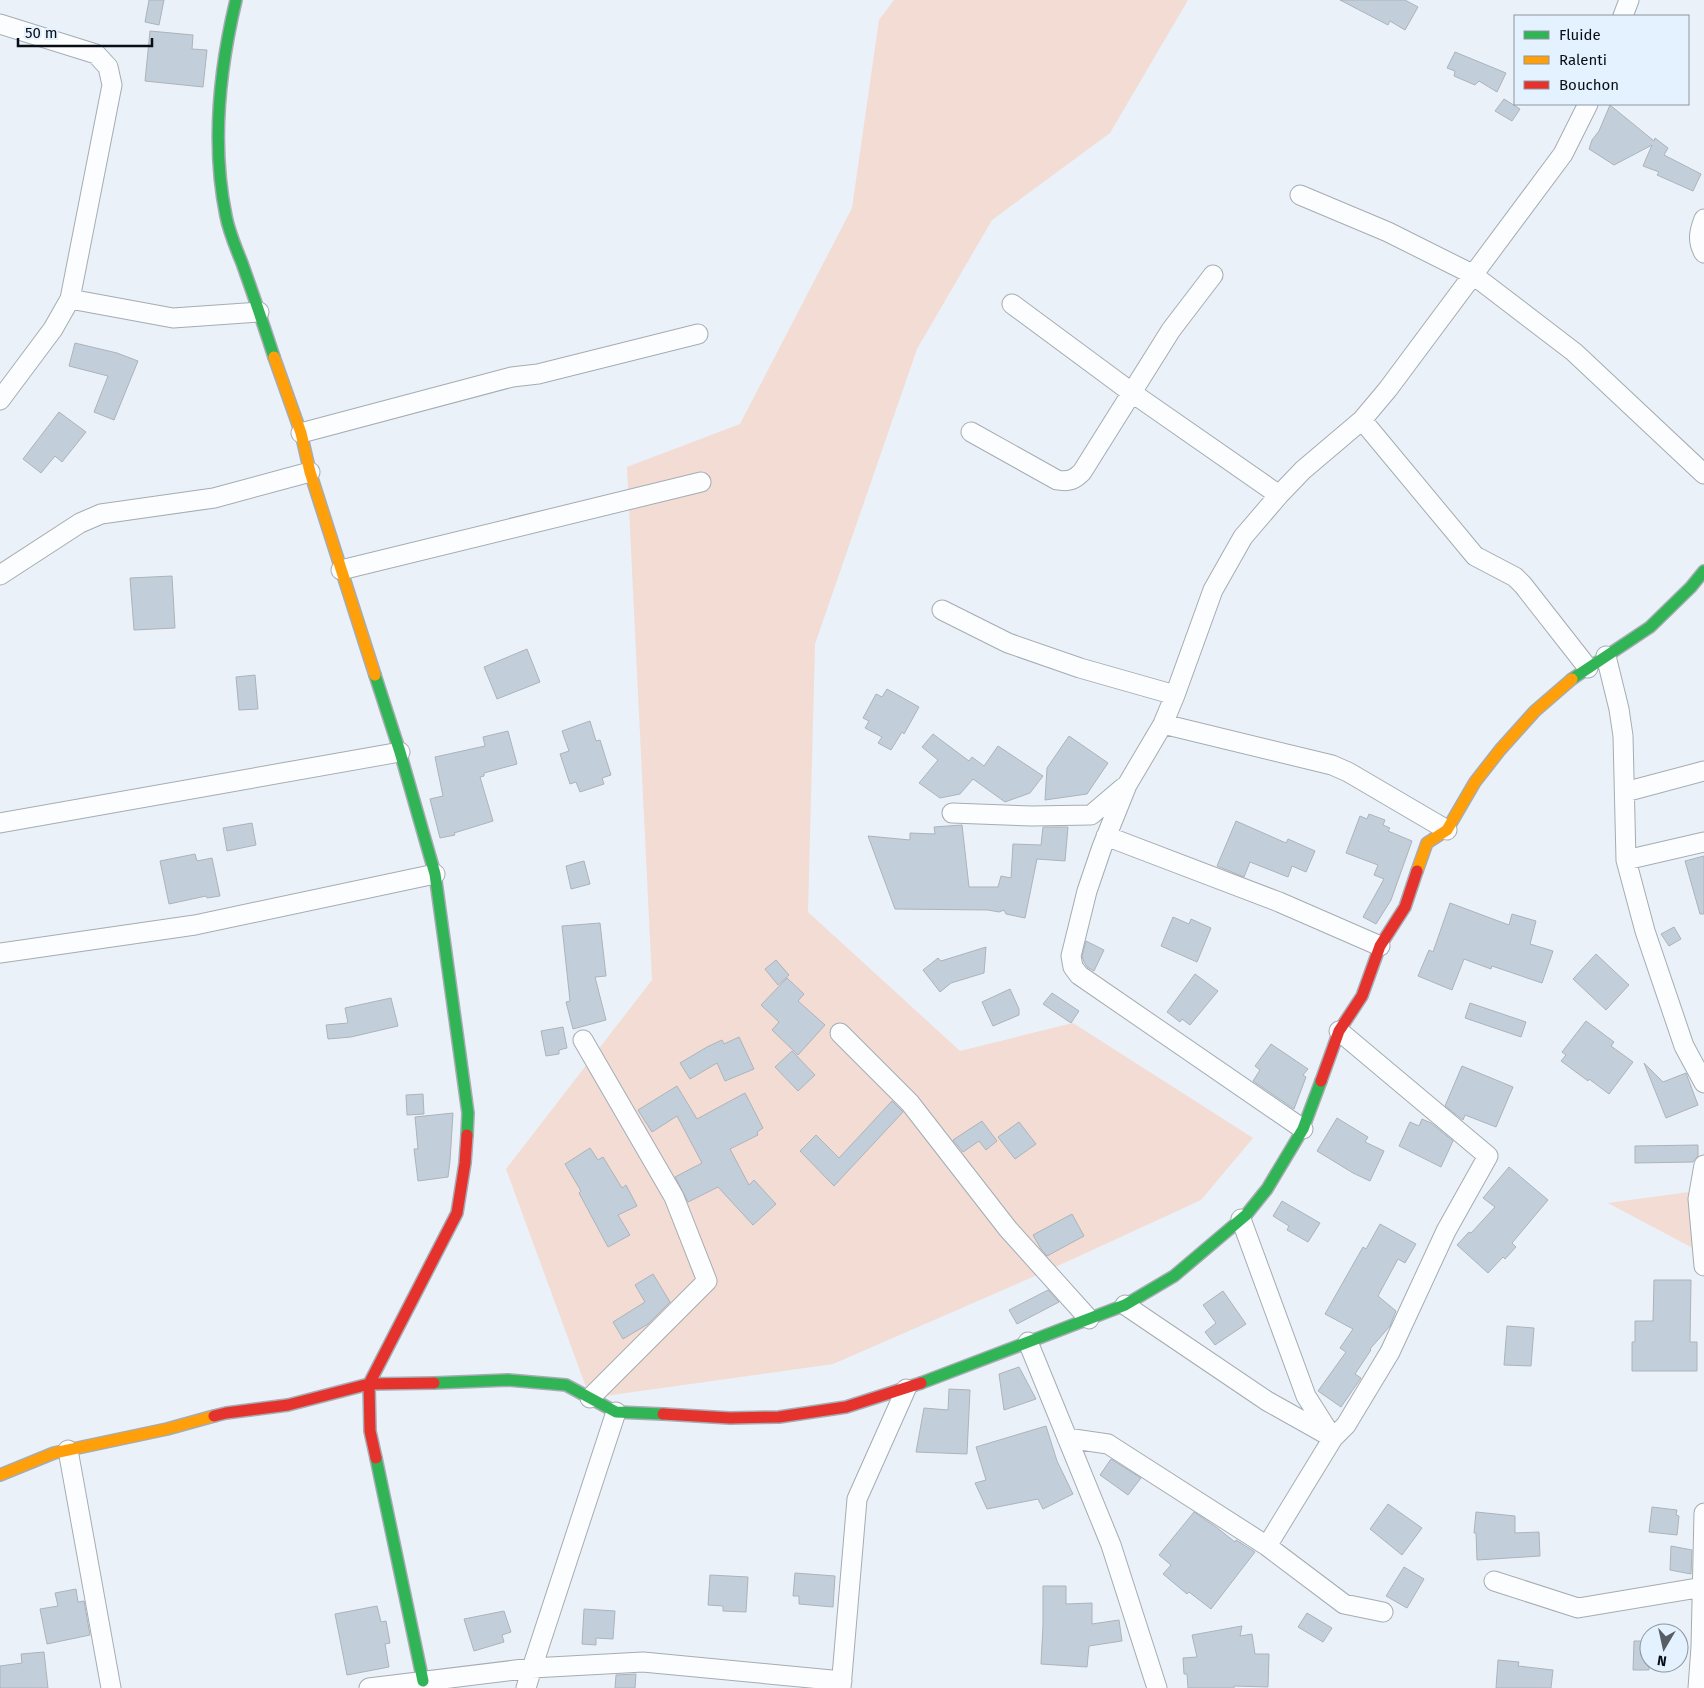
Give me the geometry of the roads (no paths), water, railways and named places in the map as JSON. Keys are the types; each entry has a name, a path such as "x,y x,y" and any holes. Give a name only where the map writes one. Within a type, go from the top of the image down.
{"street":[{"path":"236,0 227,32 217,116 218,171 226,218 301,433 310,472 400,752 435,874 468,1113 465,1163 457,1213 369,1384 370,1431 423,1681"},
{"path":"1623,15 1629,0"},
{"path":"0,24 96,54 108,67 112,85 70,299 53,329 0,400"},
{"path":"1303,1129 1079,975 1073,966 1071,956 1072,945 1087,891 1106,836 1127,785 1163,724 1213,590 1243,537 1303,470 1362,420 1388,388 1563,154 1588,105"},
{"path":"1300,195 1388,232 1472,274 1574,352 1704,474"},
{"path":"1704,219 1699,236 1700,246 1704,253"},
{"path":"972,432 1057,480 1074,480 1082,472 1171,330 1213,275"},
{"path":"70,299 173,318 259,312"},
{"path":"1012,304 1131,392 1279,495"},
{"path":"301,433 512,377 538,374 698,334"},
{"path":"1362,420 1475,556 1515,577 1588,668"},
{"path":"0,575 80,524 101,514 214,498 310,472"},
{"path":"341,570 701,482"},
{"path":"0,1475 54,1453 167,1429 226,1413 288,1405 369,1384 508,1380 566,1385 616,1412 730,1418 779,1417 846,1407 906,1389 1125,1305 1174,1276 1241,1219 1267,1189 1303,1129 1339,1031 1362,996 1380,946 1405,907 1427,843 1447,830 1475,782 1500,750 1536,710 1570,680 1650,627 1691,587 1704,571"},
{"path":"942,610 1008,643 1080,668 1175,695"},
{"path":"1606,656 1622,727 1626,860 1646,930 1684,1046 1704,1083"},
{"path":"1163,724 1332,765 1348,772 1447,830"},
{"path":"0,823 400,752"},
{"path":"1625,792 1704,771"},
{"path":"952,813 1032,816 1091,815 1127,785"},
{"path":"1106,836 1279,902 1380,946"},
{"path":"1626,860 1704,842"},
{"path":"0,953 195,925 435,874"},
{"path":"1267,1546 1333,1438 1346,1425 1390,1352 1446,1231 1488,1156 1339,1031"},
{"path":"840,1033 910,1102 1008,1229 1089,1318"},
{"path":"583,1040 674,1197 707,1281 590,1398"},
{"path":"1704,1165 1698,1199 1704,1266"},
{"path":"1241,1219 1306,1396 1333,1438"},
{"path":"1125,1305 1267,1401 1333,1438"},
{"path":"1028,1342 1111,1545 1157,1688"},
{"path":"369,1688 532,1668 644,1662 841,1684 856,1499 906,1389"},
{"path":"526,1688 616,1412"},
{"path":"1067,1438 1108,1444 1267,1546 1344,1604 1383,1612"},
{"path":"68,1450 110,1688"},
{"path":"1698,1688 1703,1647 1704,1513"},
{"path":"1494,1581 1578,1608 1703,1587"}]}
